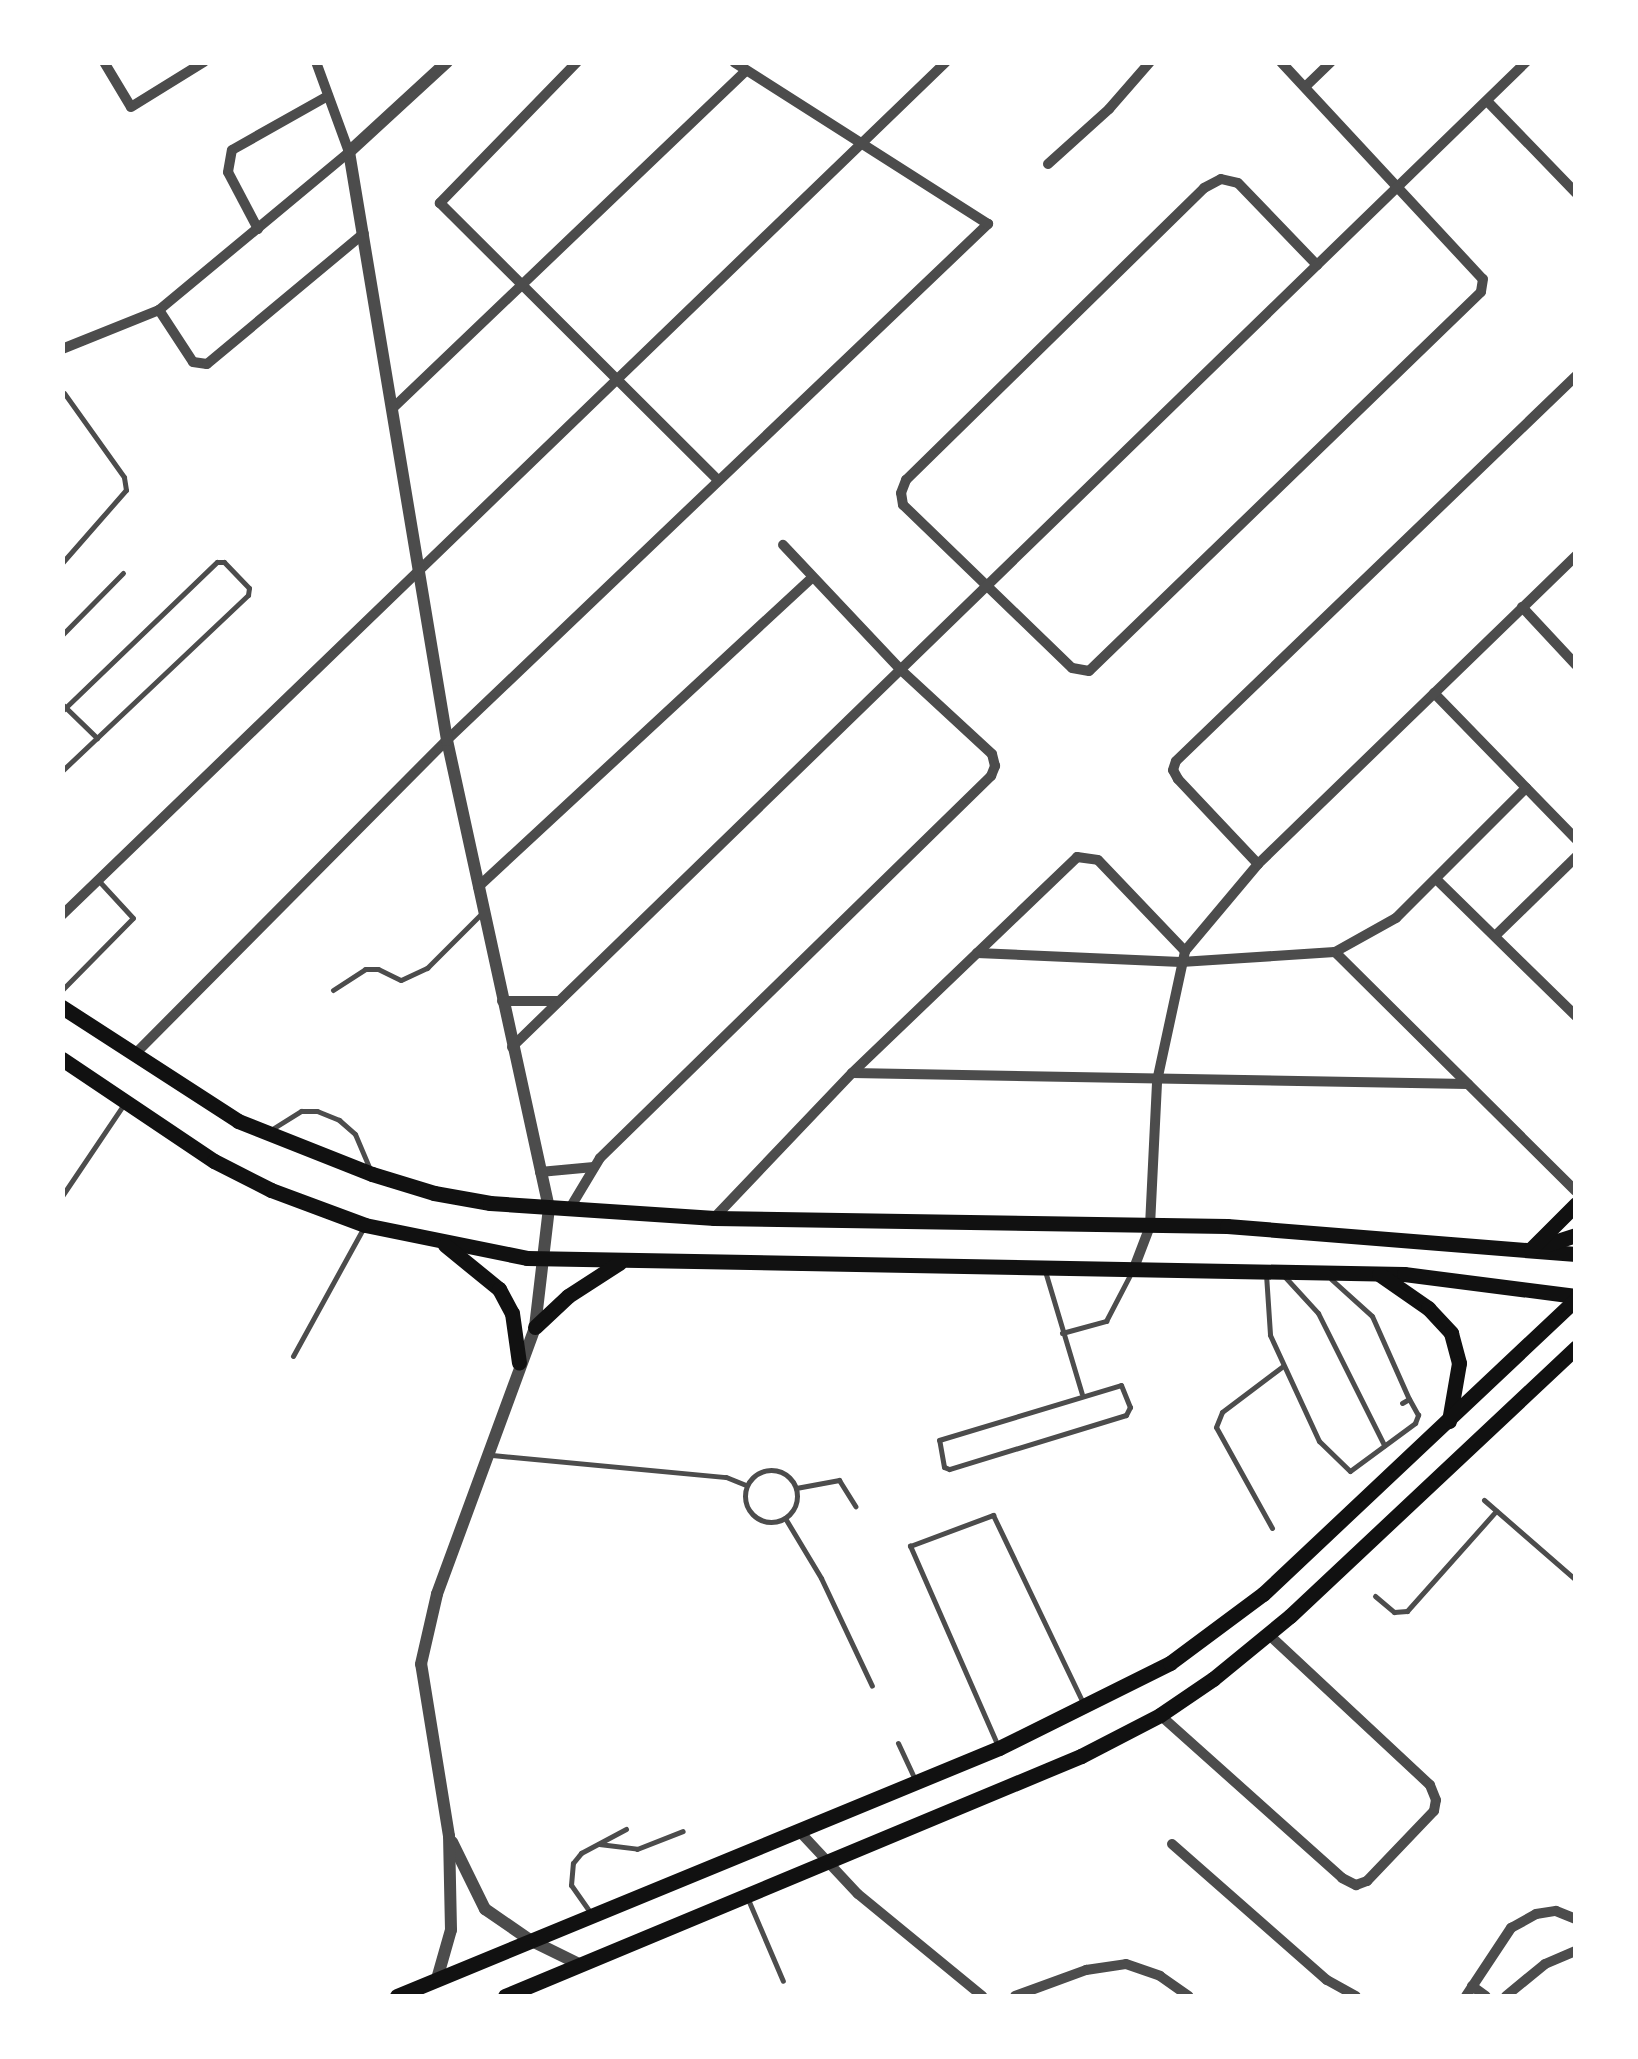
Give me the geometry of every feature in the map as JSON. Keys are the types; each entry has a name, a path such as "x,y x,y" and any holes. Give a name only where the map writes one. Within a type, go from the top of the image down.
{"main road":[{"path":"62,1007 133,1056 266,1133 434,1193 549,1208 714,1218 1227,1226 1576,1254"},
{"path":"62,1059 214,1161 272,1190 365,1225 441,1243 545,1260 1379,1274 1460,1279 1576,1298"},
{"path":"1532,1249 1576,1204"},
{"path":"1532,1249 1576,1235"},
{"path":"441,1243 499,1289 512,1313 518,1362"},
{"path":"535,1326 568,1296 622,1262"},
{"path":"1379,1274 1428,1308 1452,1333 1459,1363 1449,1421"},
{"path":"397,1996 999,1748 1170,1663 1240,1613 1576,1298"},
{"path":"505,1996 1080,1756 1160,1714 1268,1634 1576,1347"},
{"path":"1543,1377 1576,1361"}],"street":[{"path":"104,62 131,108 204,62"},
{"path":"316,62 349,152 447,740 549,1208 535,1326 518,1362 436,1594 421,1664 425,1708 449,1836 450,1930 437,1979"},
{"path":"62,350 159,310 349,152 447,62"},
{"path":"577,62 440,198 442,205 519,286 619,378 718,480"},
{"path":"133,1056 447,740 988,224 734,62"},
{"path":"62,915 946,62"},
{"path":"1048,164 1109,109 1150,62"},
{"path":"1281,62 1483,279 1481,292 1089,671 1072,668 903,505 901,493 906,480 1204,188 1221,180 1238,183 1317,265"},
{"path":"1305,87 1330,62"},
{"path":"512,1047 1526,62"},
{"path":"394,407 746,71"},
{"path":"258,228 228,172 232,150 328,96"},
{"path":"1486,101 1576,193"},
{"path":"159,310 193,362 207,364 365,232"},
{"path":"1258,864 1178,779 1173,770 1176,761 1571,378"},
{"path":"570,1208 594,1167 991,776 992,754 901,670 783,545"},
{"path":"1134,1268 1150,1226 1157,1081 1183,956 1258,864 1576,556"},
{"path":"478,887 812,578"},
{"path":"1522,607 1576,664"},
{"path":"1434,693 1576,838"},
{"path":"977,953 1183,956 1335,952 1396,918 1526,788"},
{"path":"714,1218 852,1073 1077,856 1098,860 1183,956"},
{"path":"1495,936 1576,857"},
{"path":"1436,879 1576,1016"},
{"path":"1335,952 1576,1191"},
{"path":"502,1001 559,1001"},
{"path":"852,1073 1468,1084"},
{"path":"540,1172 594,1167"},
{"path":"1160,1714 1342,1878 1356,1884 1368,1881 1434,1812 1436,1800 1430,1785 1268,1634"},
{"path":"799,1831 858,1894 982,1996"},
{"path":"449,1836 485,1909 530,1940 581,1965"},
{"path":"1172,1844 1327,1980 1356,1996"},
{"path":"1486,1996 1469,1991 1511,1928 1536,1914 1556,1911 1576,1919"},
{"path":"1506,1996 1545,1964 1576,1951"},
{"path":"1015,1996 1086,1970 1126,1964 1160,1976 1189,1996"}],"lane":[{"path":"62,563 126,490 124,477 64,393"},
{"path":"62,771 97,738 250,592 224,562 217,562 64,708 97,738"},
{"path":"62,635 122,573"},
{"path":"62,990 134,918 98,880"},
{"path":"334,990 365,969 378,969 400,980 428,968 483,912"},
{"path":"62,1196 125,1101"},
{"path":"266,1133 301,1111 317,1111 339,1120 355,1134 372,1174"},
{"path":"293,1356 365,1225"},
{"path":"1044,1268 1082,1396"},
{"path":"1062,1333 1106,1321 1134,1268"},
{"path":"1272,1271 1310,1302 1338,1345 1384,1445"},
{"path":"1272,1271 1270,1335 1318,1441 1350,1471 1418,1420 1353,1294 1321,1272"},
{"path":"1272,1528 1216,1427 1222,1412 1284,1366"},
{"path":"1121,1385 1129,1412 949,1469 944,1467 939,1440 1082,1396 1121,1385"},
{"path":"488,1454 726,1478 746,1485"},
{"path":"772,1470 789,1476 796,1488 795,1507 785,1518 772,1522 755,1518 745,1502 746,1485 754,1476 772,1470"},
{"path":"796,1488 839,1480 856,1506"},
{"path":"1484,1500 1576,1580"},
{"path":"1375,1596 1394,1612 1406,1611 1496,1510"},
{"path":"999,1748 910,1546 993,1515 1086,1708"},
{"path":"785,1518 820,1578 872,1686"},
{"path":"898,1744 915,1781"},
{"path":"592,1914 571,1885 570,1873 581,1852 626,1830"},
{"path":"596,1844 637,1848 682,1831"},
{"path":"746,1896 783,1981"}]}
